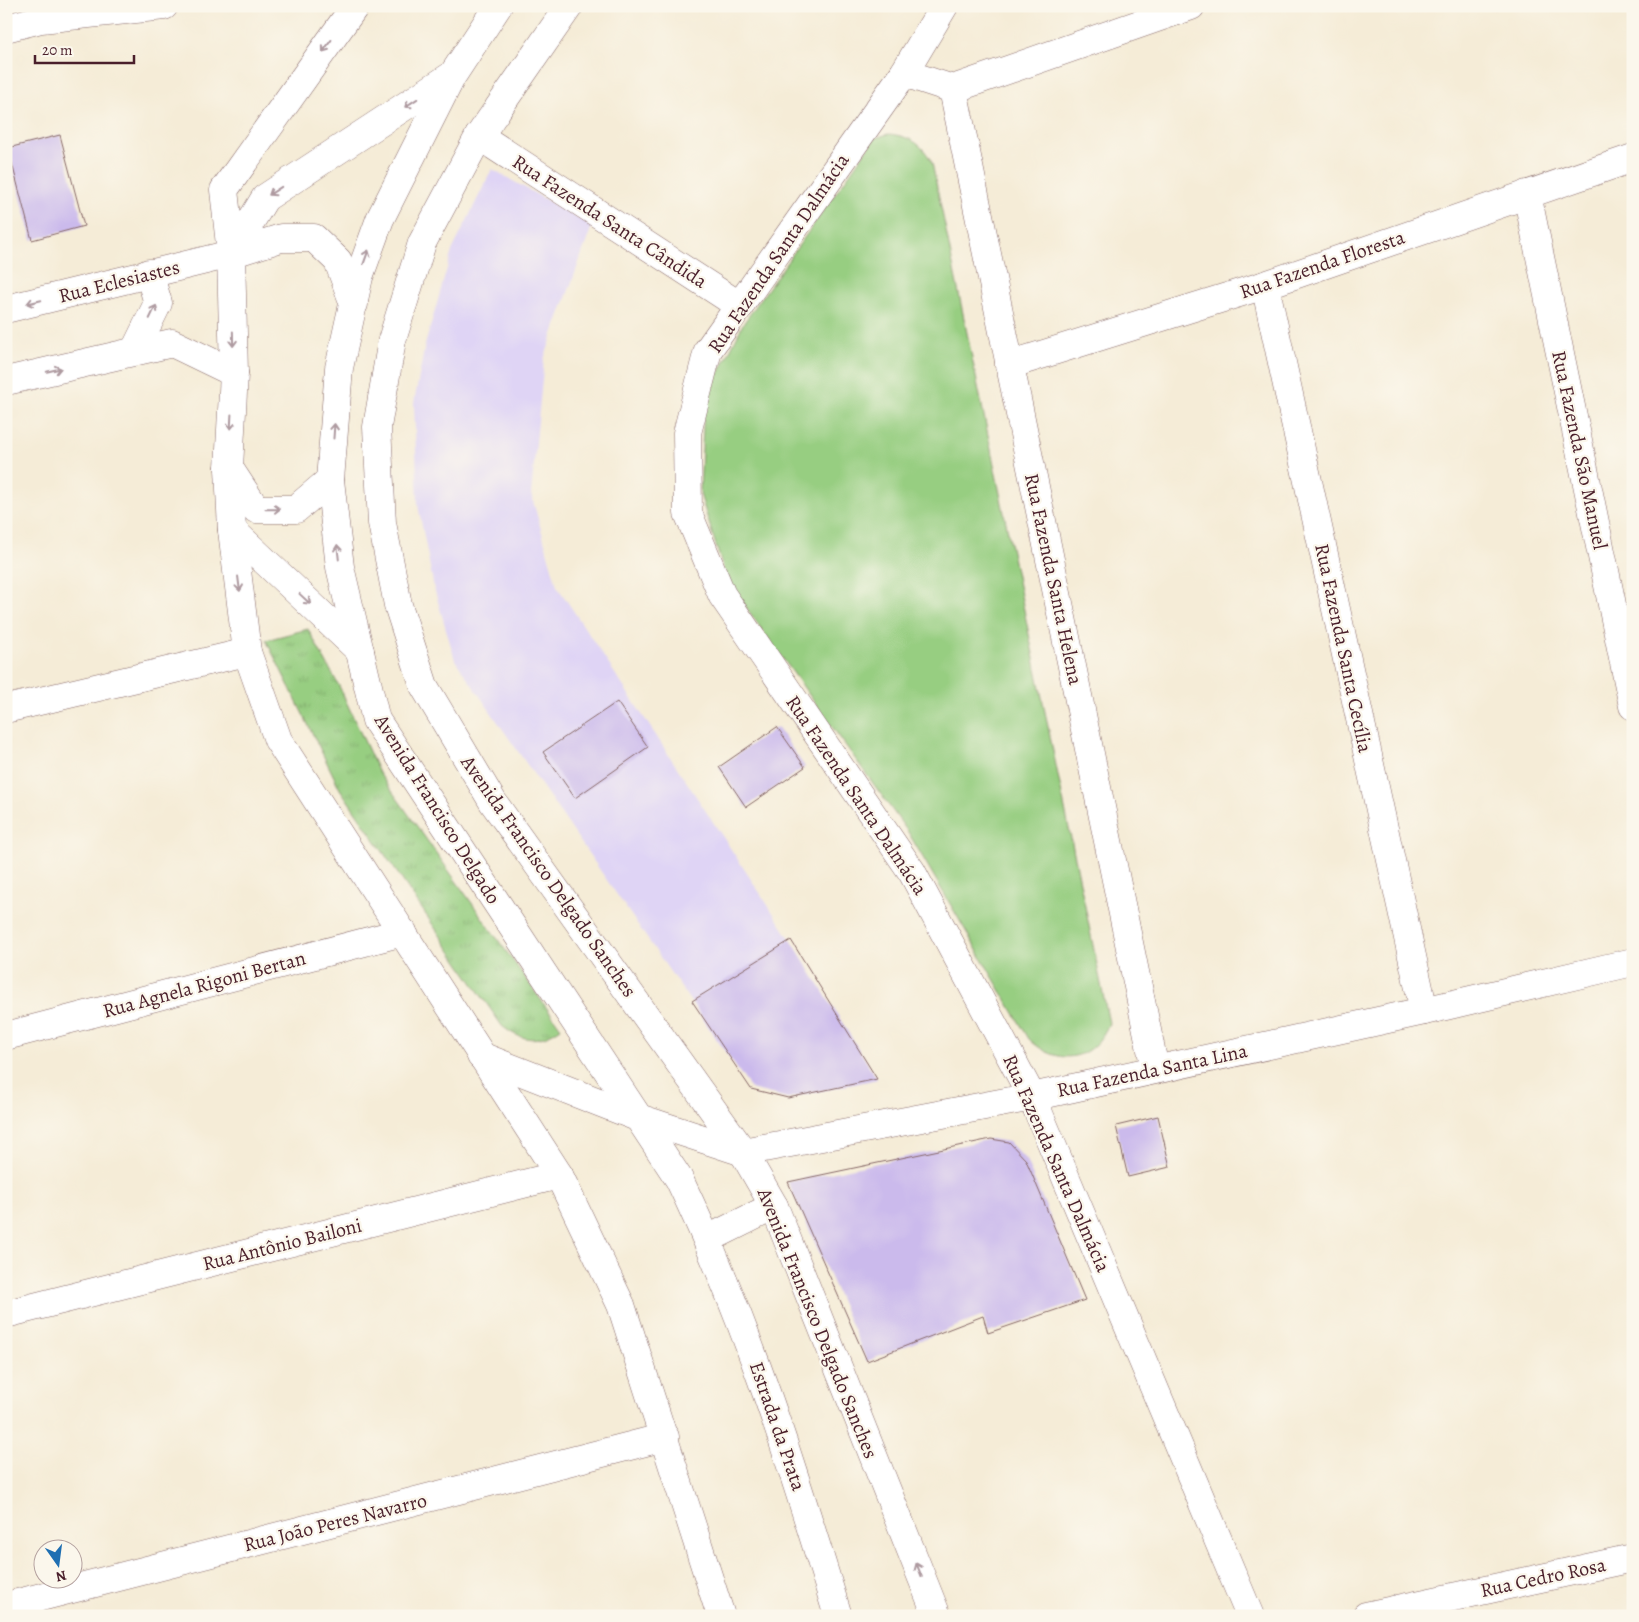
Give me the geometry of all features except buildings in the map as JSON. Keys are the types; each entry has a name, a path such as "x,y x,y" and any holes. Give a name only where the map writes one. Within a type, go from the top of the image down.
{"street":[{"path":"6,28 39,13 164,6"},
{"path":"355,6 224,190 231,254 234,374 229,468 232,530 248,652 278,740 558,1175 621,1305 721,1616"},
{"name":"Avenida Francisco Delgado","path":"498,6 452,76 380,218 359,277 339,368 330,480 340,567 376,720 680,1179 708,1239"},
{"name":"Avenida Francisco Delgado Sanches","path":"569,6 479,136 422,242 392,340 377,428 382,523 398,605 424,686 493,802 743,1152 774,1206 937,1616"},
{"name":"Rua Fazenda Santa Dalmácia","path":"944,6 904,73 708,350 687,433 688,513 722,594 912,872 1032,1097 1250,1616"},
{"path":"904,73 953,89 1192,6"},
{"name":"Avenida Francisco Delgado","path":"231,254 265,198 452,76"},
{"name":"Rua Fazenda Santa Helena","path":"953,89 1156,1069"},
{"name":"Rua Fazenda Santa Cândida","path":"479,136 740,306"},
{"name":"Rua Fazenda Floresta","path":"1009,365 1265,284 1633,158"},
{"name":"Rua Fazenda São Manuel","path":"1526,194 1633,706"},
{"name":"Rua Eclesiastes","path":"6,309 231,254 281,238 314,238 338,261 354,304"},
{"path":"135,350 158,303 149,273"},
{"name":"Rua Fazenda Santa Cecília","path":"1265,284 1424,1011"},
{"path":"6,381 172,342 234,374"},
{"path":"229,468 256,510 296,509 330,480"},
{"path":"232,530 360,651"},
{"path":"6,708 248,652"},
{"name":"Rua Agnela Rigoni Bertan","path":"6,1036 403,932"},
{"name":"Rua Fazenda Santa Lina","path":"481,1056 642,1120 743,1152 1032,1097 1424,1011 1633,962"},
{"name":"Rua Antônio Bailoni","path":"6,1314 558,1175"},
{"path":"708,1239 774,1206"},
{"name":"Estrada da Prata","path":"708,1239 740,1316 786,1444 838,1616"},
{"name":"Rua João Peres Navarro","path":"6,1606 665,1437"},
{"name":"Rua Cedro Rosa","path":"1366,1616 1633,1558"}],"shaded area":[{"path":"492,169 592,226 544,359 531,494 557,586 791,940 877,1079 788,1098 751,1089 455,660 434,588 418,505 414,403 425,345 452,251"}],"green space":[{"path":"888,134 915,142 932,163 1109,1023 1094,1046 1074,1056 1063,1057 1052,1054 1040,1048 1029,1039 908,832 727,581 700,494 704,404 743,324 875,138"},
{"path":"308,629 339,686 379,773 561,1028 553,1033 531,1039 517,1035 502,1026 340,789 266,640"}]}
